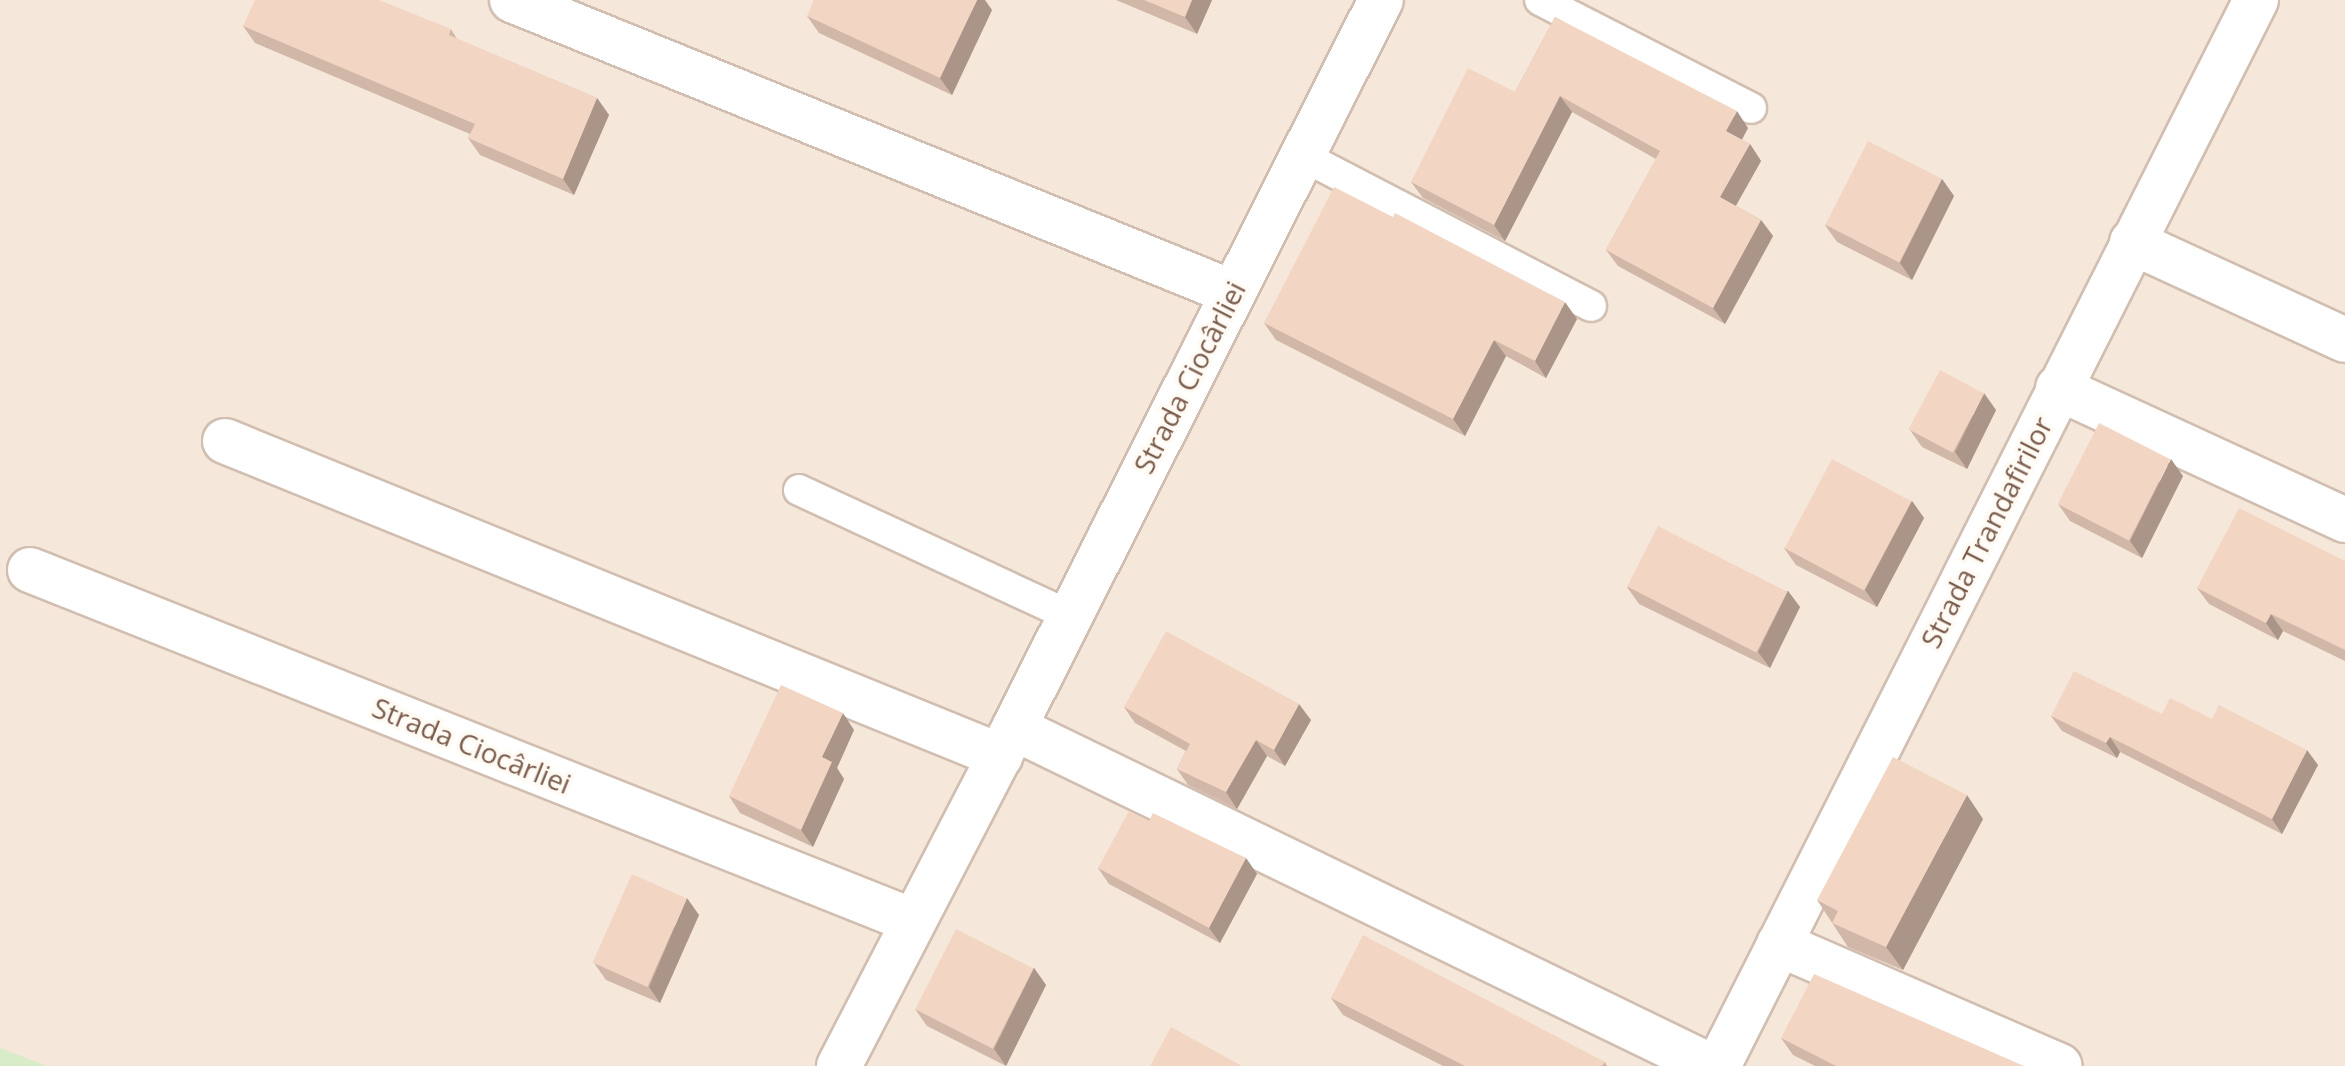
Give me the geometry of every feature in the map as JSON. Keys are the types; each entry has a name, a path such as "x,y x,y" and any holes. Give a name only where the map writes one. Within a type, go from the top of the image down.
{"street":[{"path":"512,0 1231,292"},
{"name":"Strada Ciocârliei","path":"839,1066 1007,742 1231,292 1381,0"},
{"name":"Strada Trandafirilor","path":"1718,1066 2256,0"},
{"path":"2132,242 2345,340"},
{"path":"2058,388 2345,520"},
{"path":"225,441 1007,742 1710,1066"},
{"name":"Strada Ciocârliei","path":"30,570 913,921"},
{"path":"1779,944 2060,1066"}],"lane":[{"path":"1540,0 1751,108"},
{"path":"1301,155 1591,306"},
{"path":"799,490 1070,616"}],"shaded area":[{"path":"0,0 2345,0 2345,1066 0,1066"}],"green space":[{"path":"0,1048 47,1066 0,1066"}],"building":[{"path":"255,0 379,0 451,29 449,35 597,98 563,179 468,138 475,124 243,26"},
{"path":"814,0 977,0 940,78 807,16"},
{"path":"1144,0 1192,0 1185,17"},
{"path":"1555,17 1737,111 1726,131 1750,144 1720,197 1761,220 1713,308 1606,250 1660,151 1560,96 1494,225 1411,182 1468,68 1515,92"},
{"path":"1868,141 1942,179 1899,262 1825,225"},
{"path":"1334,187 1393,217 1395,213 1565,302 1535,361 1494,340 1453,419 1264,323"},
{"path":"1940,370 1984,393 1953,453 1909,429"},
{"path":"2099,423 2170,459 2129,540 2058,504"},
{"path":"1832,459 1911,501 1864,590 1785,548"},
{"path":"2239,508 2345,561 2345,650 2271,614 2266,623 2197,588"},
{"path":"1658,526 1787,592 1756,652 1627,587"},
{"path":"1166,631 1299,704 1274,750 1256,740 1226,792 1177,769 1190,744 1124,707"},
{"path":"2074,671 2162,714 2170,698 2212,719 2219,705 2307,750 2272,819 2110,737 2106,743 2051,716"},
{"path":"781,685 843,713 822,757 832,762 801,830 729,796"},
{"path":"1893,757 1967,795 1886,947 1832,923 1838,911 1817,900"},
{"path":"1129,811 1149,821 1153,813 1246,858 1209,928 1098,868"},
{"path":"632,874 687,898 647,987 593,963"},
{"path":"956,929 1034,968 993,1049 915,1009"},
{"path":"1363,935 1605,1062 1602,1066 1465,1066 1331,998"},
{"path":"1814,974 2024,1066 1836,1066 1781,1038"},
{"path":"1171,1027 1242,1066 1150,1066"}]}
